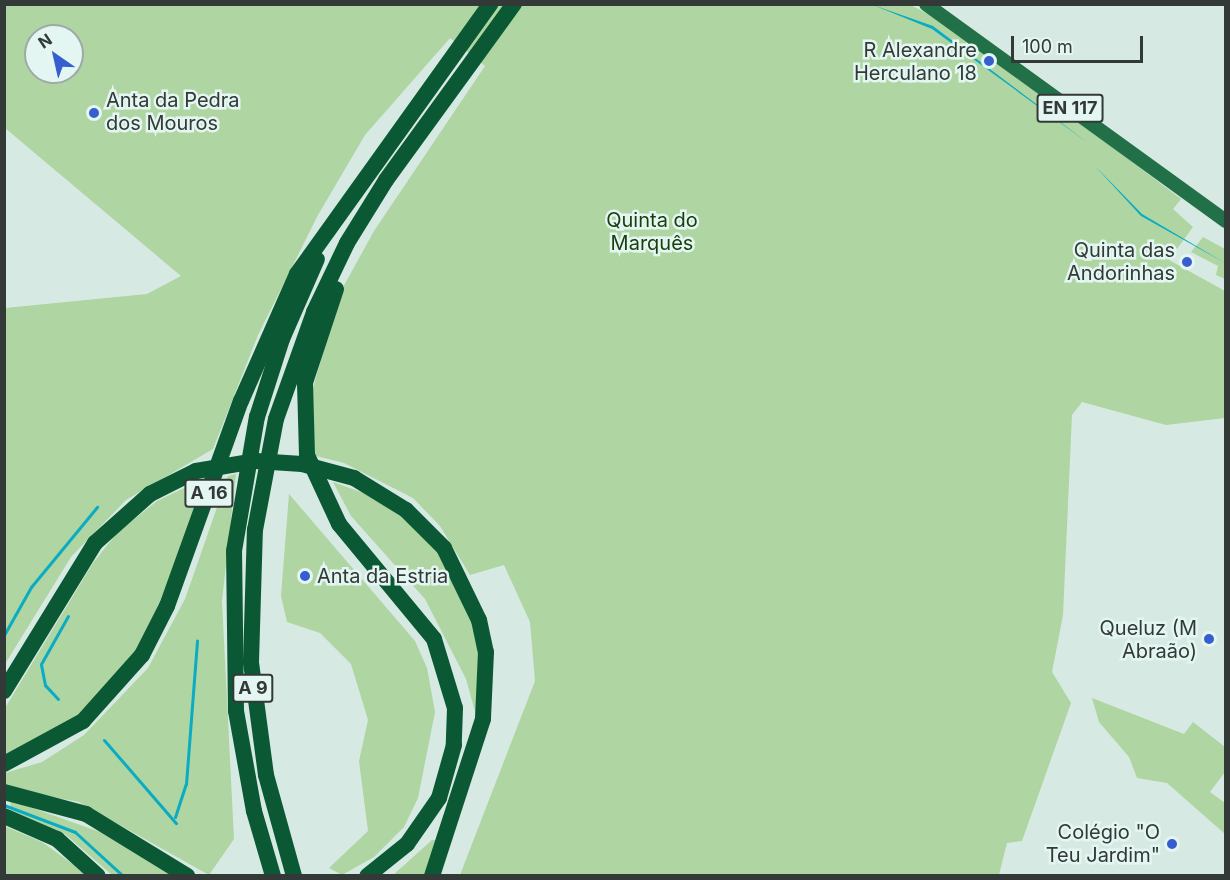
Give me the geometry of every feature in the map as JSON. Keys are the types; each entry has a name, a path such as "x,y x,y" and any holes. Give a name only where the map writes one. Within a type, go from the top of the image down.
{"highway":[{"name":"A 9","path":"273,876 246,775 232,674 238,513 257,417 282,339 315,264 364,178 490,4"},
{"name":"A 9","path":"294,876 266,775 251,662 250,586 260,496 287,382 314,312 356,227 404,154 514,4"},
{"path":"368,876 407,844 439,798 454,745 455,708 442,654 424,622 339,524 319,490 307,455 303,404 308,366 331,300 404,154"},
{"name":"A 16","path":"4,764 83,721 142,655 167,606 277,316 312,249 364,178"},
{"path":"4,691 95,543 123,513 190,474 278,460 341,473 389,497 424,526 455,566 479,620 487,675 483,719 432,876"},
{"path":"4,792 78,811 187,876"},
{"path":"4,816 57,839 98,876"}],"main road":[{"name":"EN 117","path":"926,4 1226,221"}],"green space":[{"name":"Quinta do Marquês","path":"4,5 910,5 950,24 1181,199 1173,209 1193,227 1169,260 1225,291 1225,418 1166,425 1082,402 1072,415 1063,615 1052,672 1071,703 1022,841 1007,843 999,875 460,875 535,681 530,622 504,565 470,575 440,526 413,498 344,463 312,455 313,388 341,291 374,231 485,66 450,38 365,135 318,215 258,335 213,449 126,500 71,557 5,664 5,308 147,294 181,276 5,128"},
{"path":"1203,237 1225,249 1225,279 1216,275 1218,266 1191,252"},
{"path":"236,474 222,601 234,839 209,875 79,802 5,788 5,773 42,762 84,735 148,668 185,599 228,476"},
{"path":"201,480 206,486 141,648 71,723 5,758 5,708 93,563 117,533 157,501"},
{"path":"333,482 369,495 397,513 427,539 454,574 475,624 481,684 476,715 466,679 425,599 351,516"},
{"path":"289,494 415,641 427,668 435,712 418,798 404,827 374,857 342,875 329,868 368,831 359,761 368,720 351,664 320,633 287,622 281,596"},
{"path":"1092,698 1184,734 1193,722 1225,747 1225,772 1210,792 1225,803 1225,834 1167,783 1137,778 1129,757 1099,722"},
{"path":"10,800 100,832 171,875 112,875 65,834 11,810"},
{"path":"4,826 42,842 88,875 5,875"},
{"path":"432,840 437,840 426,875 392,876"}],"water":[{"path":"873,5 933,26 1088,143 932,29"},
{"path":"1094,165 1142,214 1225,263 1141,216"}],"waterway":[{"path":"4,635 31,587 97,507"},
{"path":"58,699 45,685 41,664 68,616"},
{"path":"175,817 186,784 197,640"},
{"path":"104,740 176,823"},
{"path":"4,805 75,832 123,876"}],"place":[{"name":"R Alexandre Herculano 18","path":"989,61"},
{"name":"Anta da Pedra dos Mouros","path":"94,113"},
{"name":"Quinta das Andorinhas","path":"1187,262"},
{"name":"Anta da Estria","path":"305,576"},
{"name":"Queluz (M Abraão)","path":"1209,639"},
{"name":"Colégio \"O Teu Jardim\"","path":"1172,844"}]}
